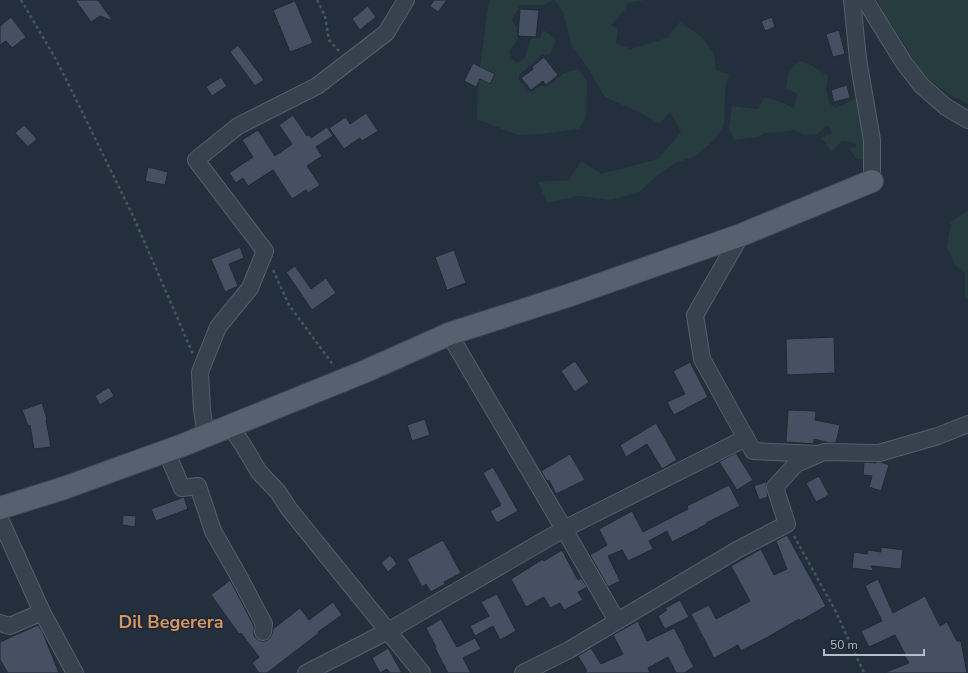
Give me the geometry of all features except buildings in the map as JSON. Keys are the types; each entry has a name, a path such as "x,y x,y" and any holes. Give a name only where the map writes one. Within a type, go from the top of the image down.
{"main road":[{"path":"0,508 64,488 206,436 366,371 449,334 578,292 741,235 872,181"}],"street":[{"path":"206,436 202,410 200,372 218,327 250,288 265,251 196,160 238,126 317,86 386,32 406,0"},
{"path":"852,0 858,60 872,140 872,181"},
{"path":"866,0 904,63 921,85 946,106 968,120"},
{"path":"741,235 695,315 702,360 753,451 819,454"},
{"path":"449,334 617,621"},
{"path":"523,673 569,650 737,550 787,524 776,487 796,464 824,452 879,453 938,436 968,424"},
{"path":"230,426 259,472 278,492 289,509 422,673"},
{"path":"306,673 388,631 564,529 746,438"},
{"path":"166,451 182,488 198,486 213,531 264,624 263,632"},
{"path":"0,519 42,612 75,673"},
{"path":"0,623 10,626 42,612"}],"path":[{"path":"21,0 66,79 134,218 200,372"},
{"path":"317,0 324,16 329,40 348,62"},
{"path":"265,251 289,305 344,380"},
{"path":"787,524 835,610 864,673"}],"green space":[{"path":"489,0 554,0 543,5 520,5 512,19 513,23 517,27 518,39 509,51 512,59 517,63 524,59 531,38 540,38 543,30 556,41 550,54 542,55 519,75 519,80 531,93 541,85 546,87 564,73 578,69 587,81 586,118 579,129 541,134 517,135 477,119 478,82"},
{"path":"554,0 645,0 628,3 625,9 611,25 618,29 616,44 631,49 667,38 680,22 699,35 714,54 716,70 729,74 725,90 724,125 715,139 696,156 676,163 659,174 639,192 611,200 579,196 547,203 538,182 569,180 581,161 601,174 658,159 681,132 670,112 660,124 637,111 604,96 588,68 571,44 563,12"},
{"path":"877,0 968,0 968,104 952,96 922,75 887,19"},
{"path":"801,61 811,65 828,76 826,89 829,103 835,108 857,98 865,144 863,160 856,159 850,148 857,147 855,143 842,141 831,152 822,138 832,133 828,125 817,134 804,135 794,130 764,133 758,137 734,140 729,128 732,106 758,109 765,97 786,104 794,109 797,94 786,88 789,72"},
{"path":"968,210 968,299 965,298 965,273 955,265 947,247 951,222"}],"district":[{"name":"Dil Begerera","path":"171,622"}]}
